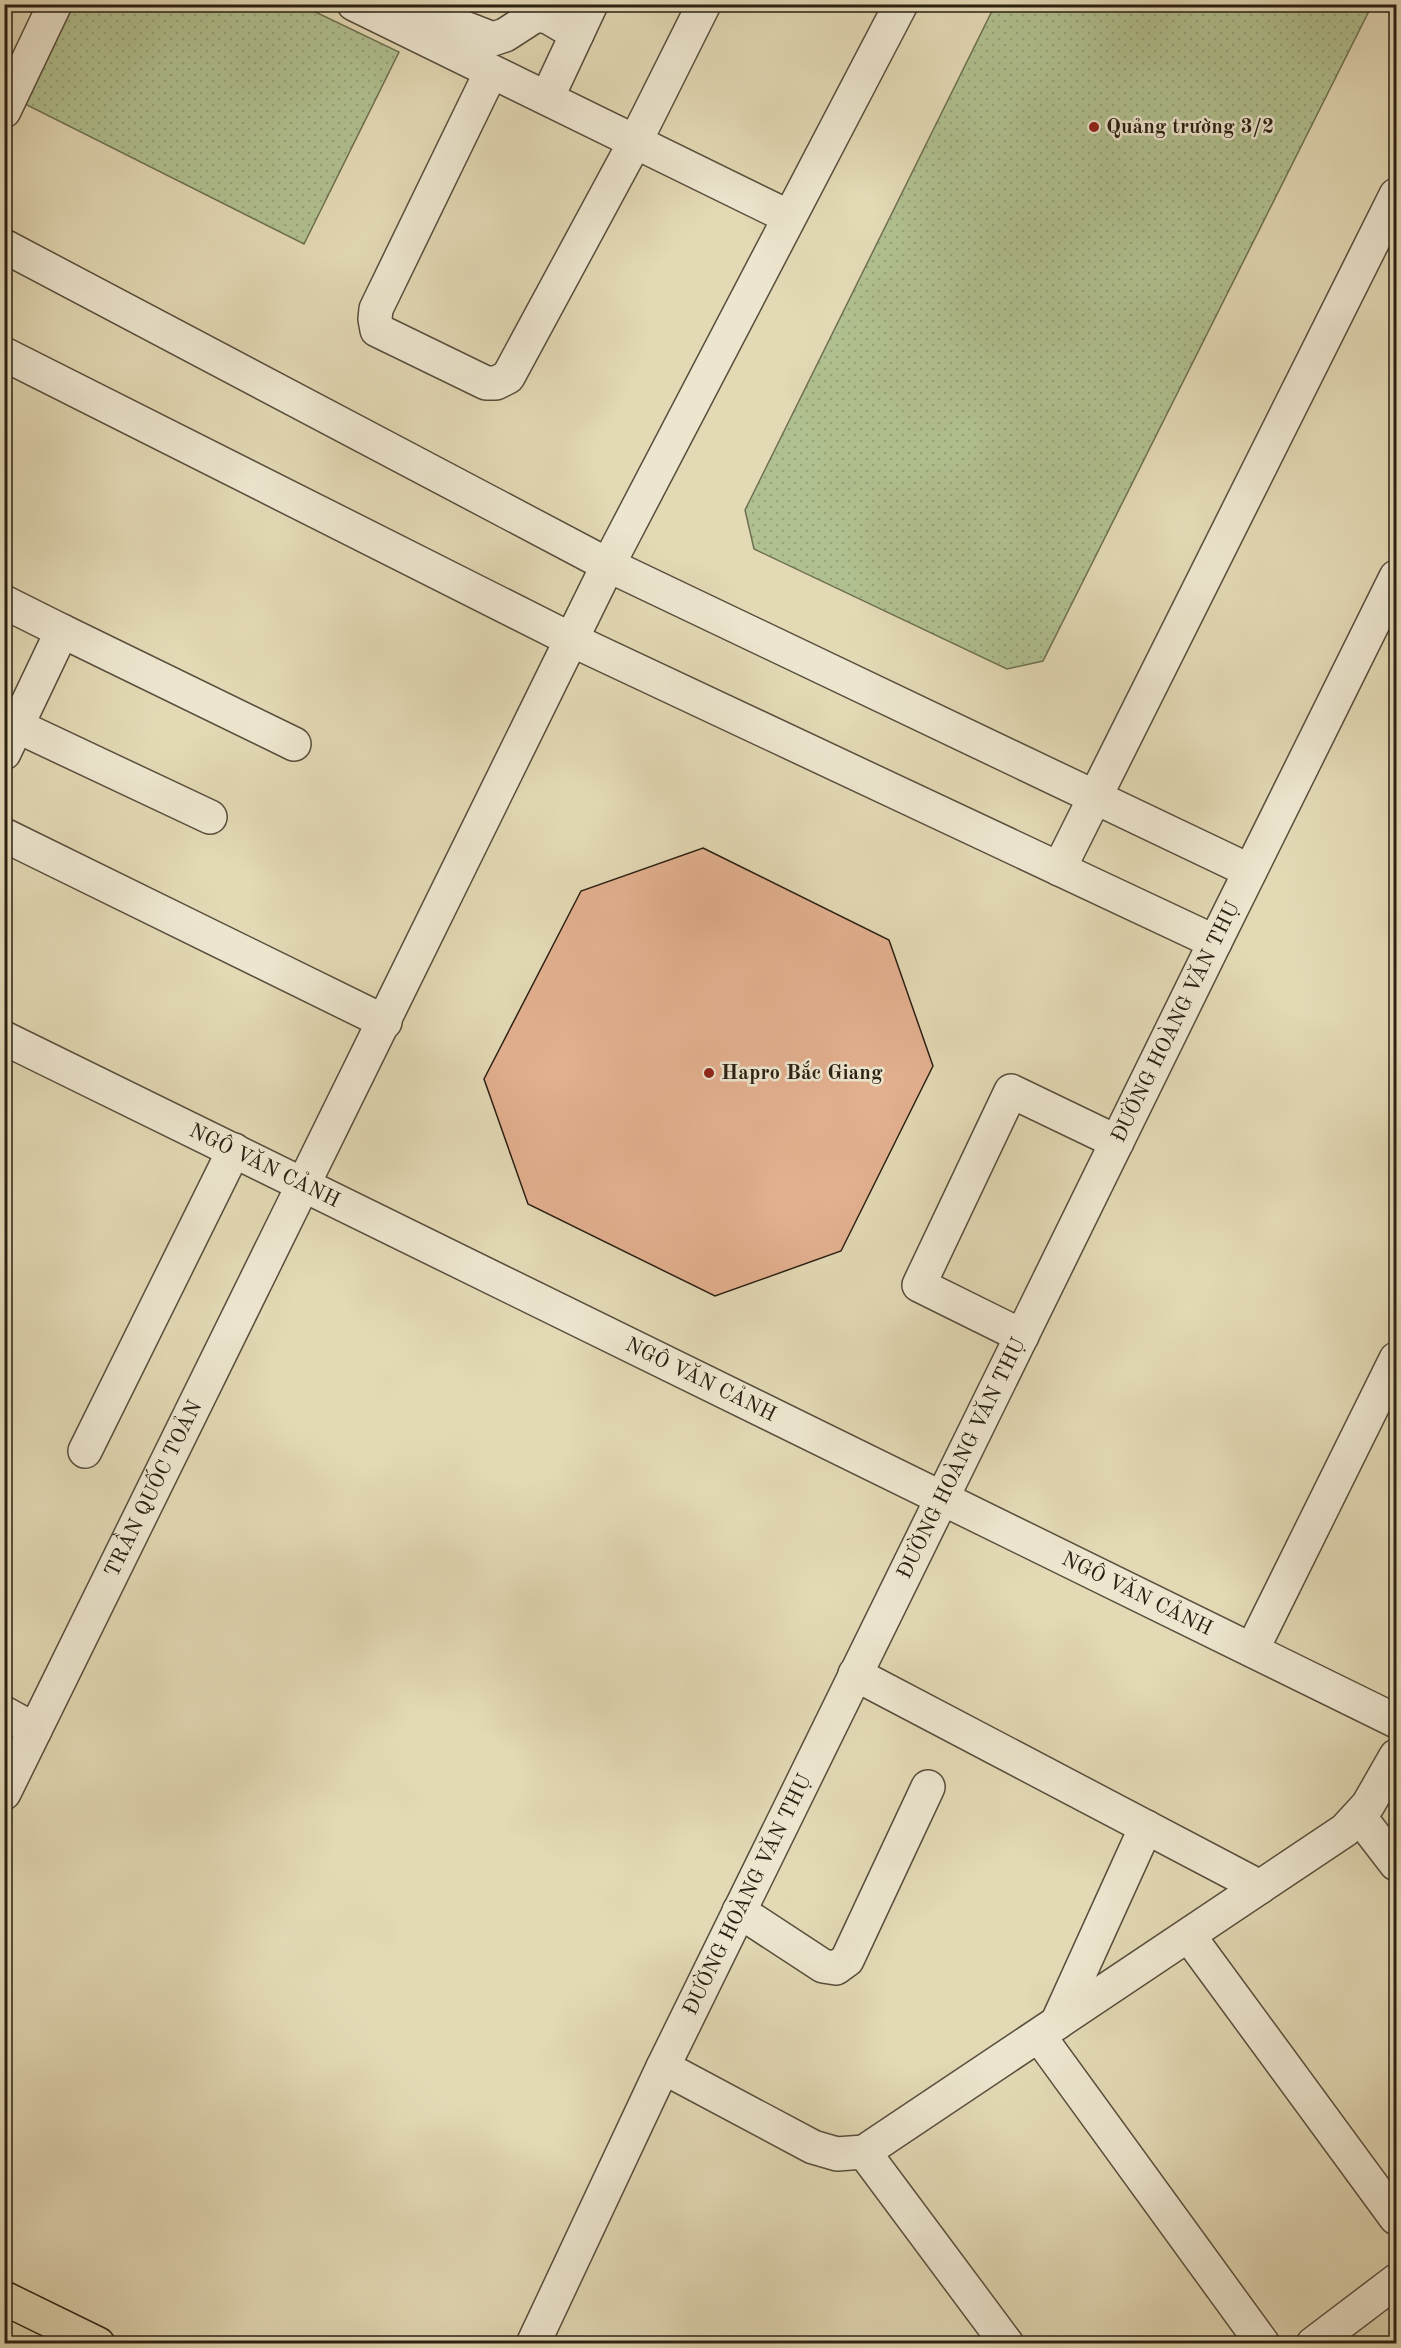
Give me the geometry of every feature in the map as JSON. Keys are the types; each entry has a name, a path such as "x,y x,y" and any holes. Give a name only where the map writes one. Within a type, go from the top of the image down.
{"main road":[{"path":"4,2298 98,2343"}],"street":[{"path":"4,111 55,4"},
{"path":"354,4 493,39 505,35 536,15 548,17 577,34"},
{"path":"547,98 591,4"},
{"path":"491,72 376,309 375,319 377,330 486,383 496,383 508,377 636,140 704,4"},
{"name":"TRẦN QUỐC TOẢN","path":"4,1793 608,565 901,4"},
{"path":"434,23 491,72 636,140 789,217"},
{"path":"1059,869 1385,246 1396,195"},
{"path":"4,246 608,565 1250,871"},
{"path":"4,354 572,640 1215,942"},
{"name":"ĐƯỜNG HOÀNG VĂN THỤ","path":"533,2343 739,1911 1396,578"},
{"path":"4,602 294,744"},
{"path":"62,631 9,733 210,817"},
{"path":"4,836 385,1022"},
{"name":"NGÔ VĂN CẢNH","path":"4,1038 1396,1721"},
{"path":"1022,1336 919,1285 1011,1091 1117,1142"},
{"path":"85,1451 234,1150"},
{"path":"1252,1650 1393,1376"},
{"path":"855,1674 1260,1887"},
{"path":"4,1713 35,1730"},
{"path":"663,2067 813,2147 837,2154 864,2152 1345,1830 1368,1805 1396,1756"},
{"path":"739,1911 823,1966 836,1968 847,1960 927,1786"},
{"path":"1359,1816 1396,1864"},
{"path":"1048,2030 1146,1827"},
{"path":"1189,1936 1396,2218"},
{"path":"1048,2030 1263,2343"},
{"path":"864,2152 1007,2343"},
{"path":"1313,2343 1396,2281"}],"green space":[{"path":"51,5 301,5 399,52 304,244 7,95"},
{"path":"995,5 1372,5 1043,661 1007,669 754,549 745,510"}],"building":[{"name":"Hapro Bắc Giang","path":"703,848 889,940 933,1066 841,1251 715,1296 528,1204 484,1079 581,891"}],"place":[{"name":"Quảng trường 3/2","path":"1094,127"},
{"name":"Hapro Bắc Giang","path":"709,1073"}]}
